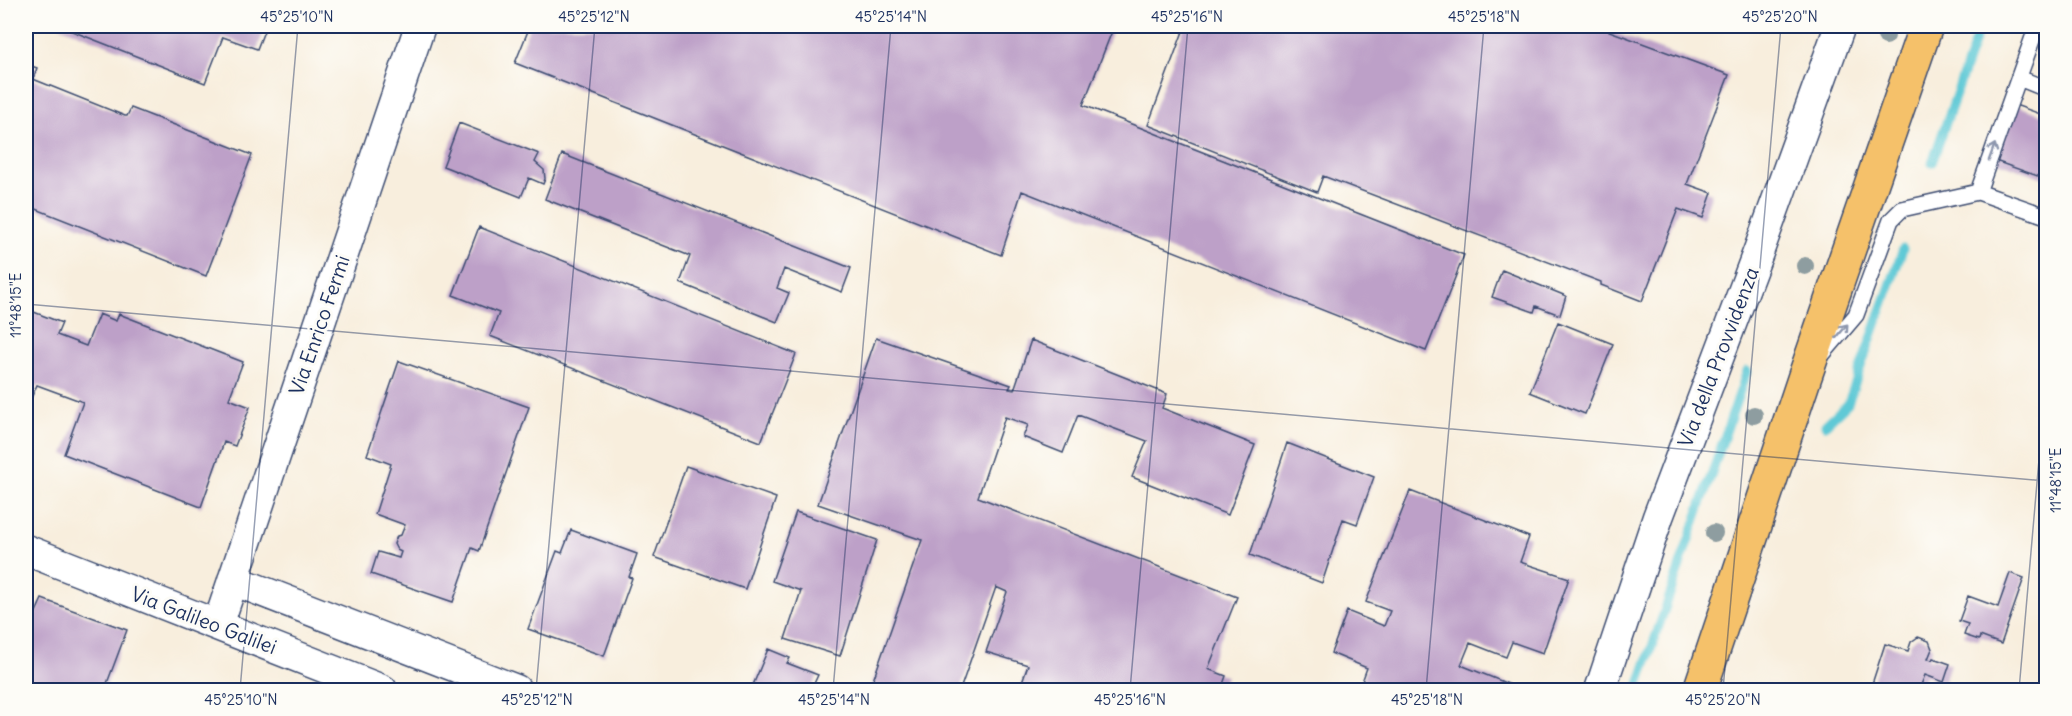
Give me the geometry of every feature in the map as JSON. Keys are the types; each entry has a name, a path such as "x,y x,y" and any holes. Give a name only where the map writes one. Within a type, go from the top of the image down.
{"main road":[{"path":"1700,690 1926,26"}],"street":[{"name":"Via Enrico Fermi","path":"218,625 420,26"},
{"name":"Via della Provvidenza","path":"1600,690 1658,517 1759,250 1840,26"},
{"name":"Via Galileo Galilei","path":"26,550 382,690"},
{"path":"233,580 516,690"}],"lane":[{"path":"1978,192 2037,26"},
{"path":"2019,78 2046,89"},
{"path":"1805,376 1856,315 1891,220 1902,209 1978,192 2046,216"}],"building":[{"path":"59,26 266,26 257,49 223,37 205,83"},
{"path":"530,26 1114,26 1083,105 1464,255 1426,351 1022,191 1001,255 515,63"},
{"path":"1185,26 1596,26 1729,75 1687,184 1712,193 1703,218 1678,209 1642,301 1601,285 1601,282 1323,176 1317,192 1148,125"},
{"path":"26,64 37,68 33,79 125,116 131,108 252,155 206,276 26,205"},
{"path":"2007,102 2046,116 2046,179 1987,158"},
{"path":"459,123 539,154 535,162 544,170 543,184 529,178 521,197 443,166"},
{"path":"562,154 851,268 842,292 784,269 777,288 789,293 777,322 680,283 690,256 545,199"},
{"path":"479,227 796,354 761,442 490,336 499,313 453,295"},
{"path":"1502,270 1566,296 1560,315 1536,306 1534,312 1492,297"},
{"path":"26,309 62,323 57,335 86,346 99,314 116,321 119,314 243,362 229,399 250,407 235,446 224,442 201,507 64,454 83,402 37,385 29,403 26,401"},
{"path":"1558,322 1613,344 1585,414 1530,392"},
{"path":"876,338 1011,385 1009,389 1014,390 1031,340 1167,394 1162,408 1255,445 1228,515 1132,477 1147,441 1078,415 1063,453 1023,437 1028,425 1005,417 978,497 1237,597 1208,669 1226,676 1221,690 1019,690 1028,665 986,652 1007,592 996,587 960,690 870,689 922,540 818,504"},
{"path":"399,361 529,407 479,551 472,548 453,602 371,574 378,552 399,558 401,552 394,544 405,525 375,514 391,464 367,455"},
{"path":"1287,443 1374,477 1357,524 1343,519 1322,583 1250,555"},
{"path":"686,466 776,498 745,589 654,557"},
{"path":"1410,491 1529,537 1520,562 1569,578 1543,653 1512,642 1506,657 1470,643 1461,665 1516,687 1514,690 1359,690 1367,668 1331,653 1347,611 1384,626 1390,611 1366,602"},
{"path":"796,512 877,540 840,656 785,639 801,591 772,581"},
{"path":"571,530 637,554 629,577 632,578 604,656 528,629 557,551 562,553"},
{"path":"2010,573 2024,578 2001,644 1980,636 1979,640 1964,635 1968,624 1959,621 1968,596 1998,607"},
{"path":"42,599 127,630 106,686 115,690 26,690 26,608 36,612"},
{"path":"1918,637 1929,641 1932,649 1928,659 1933,658 1950,664 1944,682 1925,675 1919,690 1870,690 1885,644 1908,651 1911,642"},
{"path":"768,649 790,658 787,663 818,675 811,690 751,690"}],"waterway":[{"path":"1932,163 1980,26"},
{"path":"1825,425 1848,403 1903,249"},
{"path":"1637,690 1747,371"}]}
